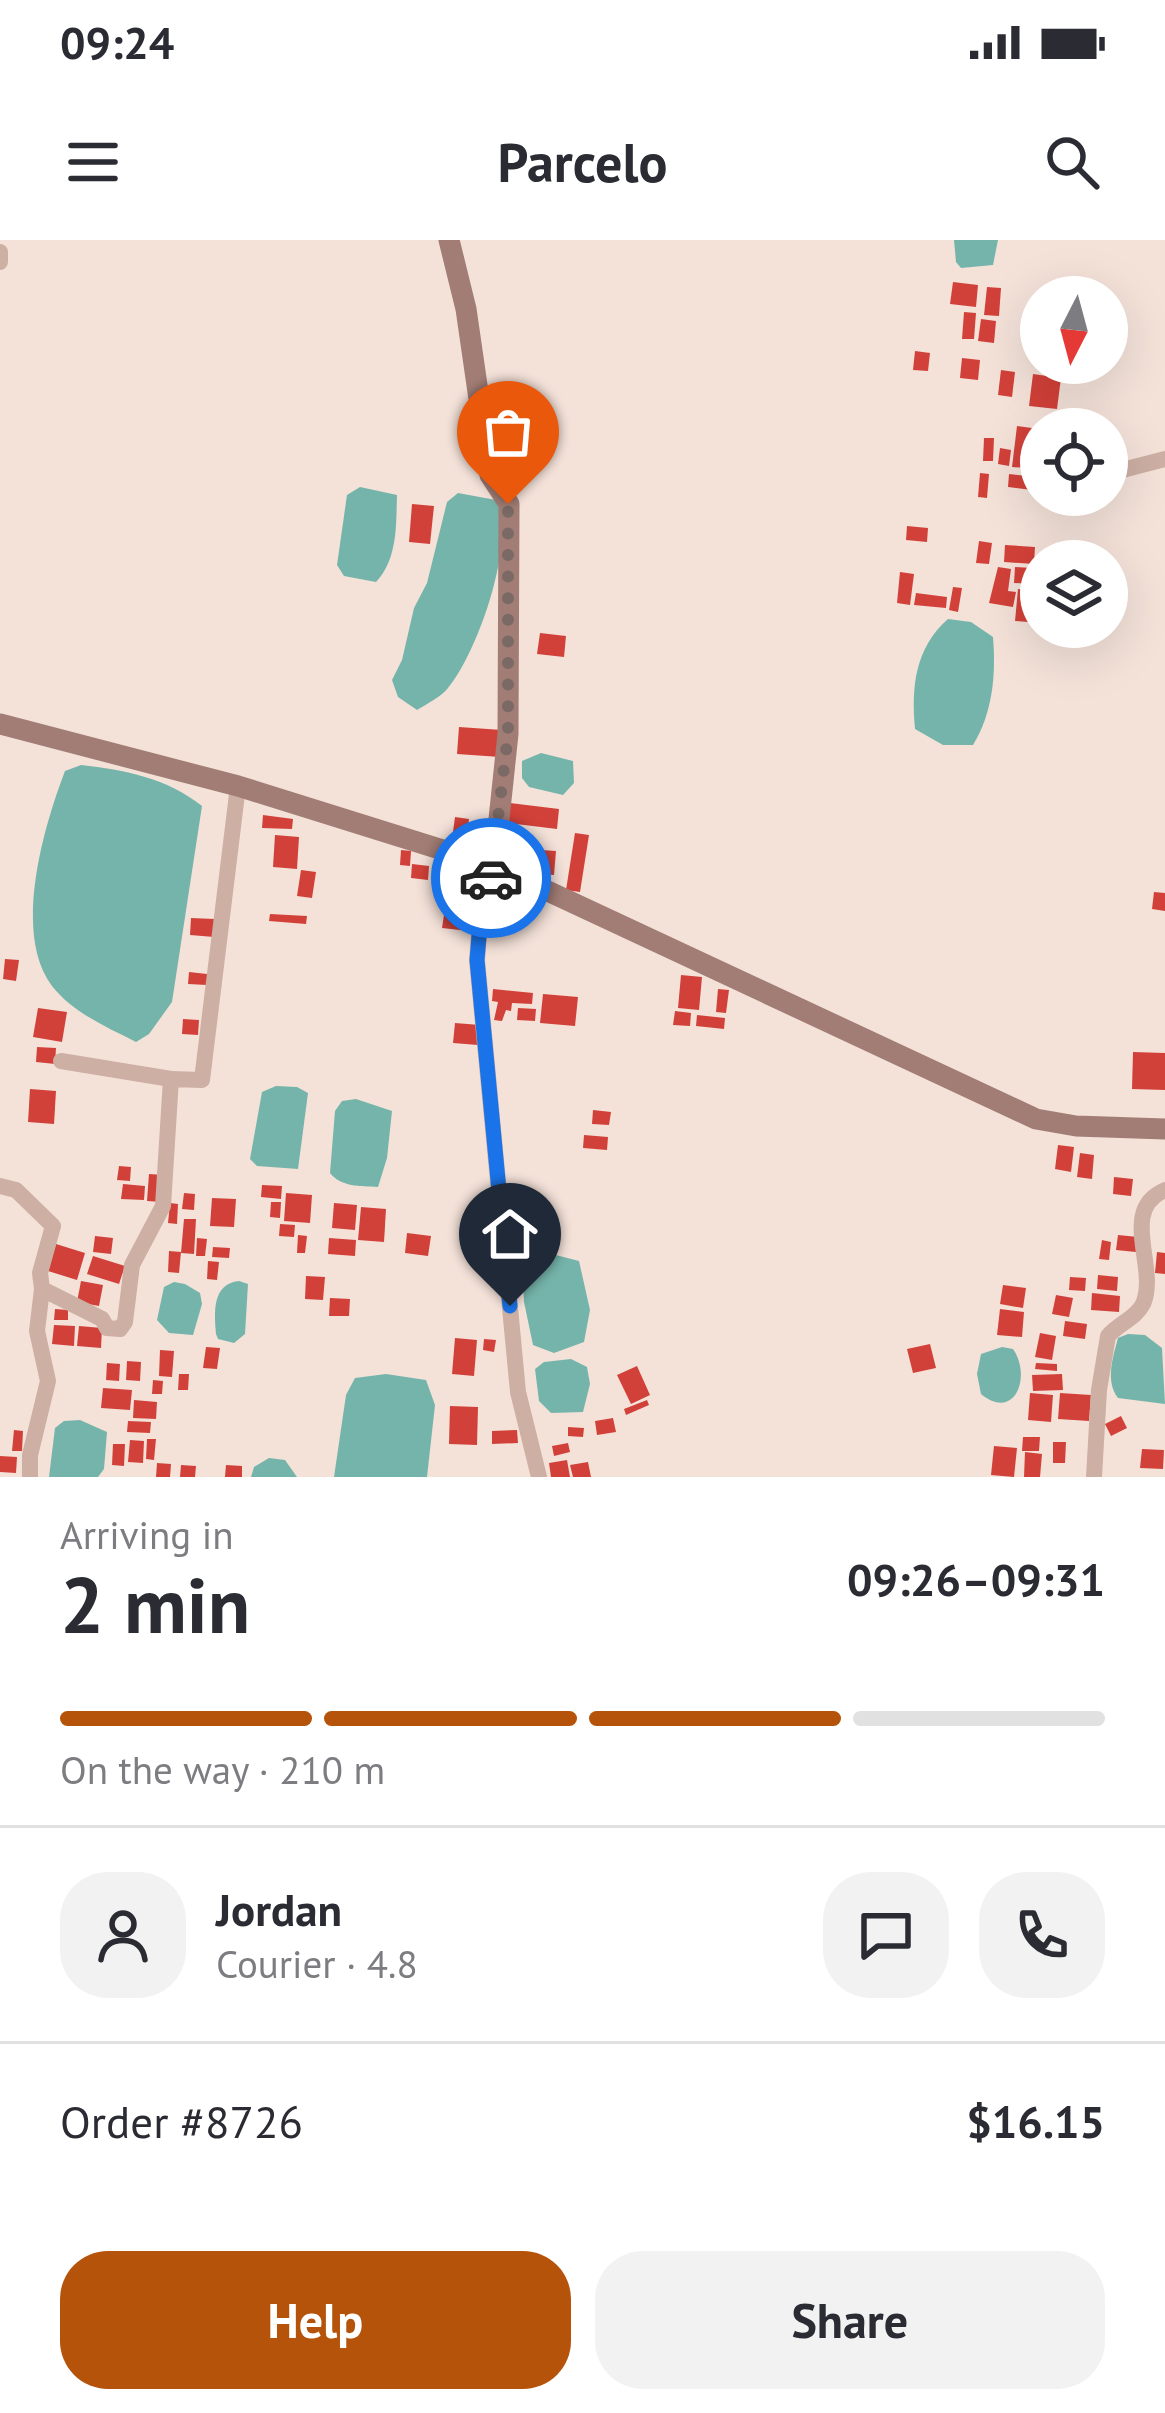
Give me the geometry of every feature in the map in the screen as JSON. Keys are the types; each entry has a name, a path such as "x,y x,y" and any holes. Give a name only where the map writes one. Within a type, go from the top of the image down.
{"street":[{"path":"449,240 466,309 490,475 508,504 508,734 494,866 481,912 477,960 518,1392 539,1477"},
{"path":"0,252 0,262"},
{"path":"1128,469 1165,459"},
{"path":"0,724 238,786 494,866 1036,1119 1076,1126 1165,1129"},
{"path":"61,1061 197,1083 202,1080 238,786"},
{"path":"42,1289 102,1319 107,1328 120,1329 125,1322 132,1265 164,1206 171,1079"},
{"path":"0,1186 16,1190 53,1226 40,1273 37,1331 48,1381 30,1477"},
{"path":"1094,1477 1099,1390 1108,1336 1144,1302 1148,1286 1141,1217 1147,1202 1165,1190"}],"water":[{"path":"954,240 998,240 993,265 961,268"},
{"path":"360,487 397,495 392,552 376,582 344,576 337,565 347,495"},
{"path":"458,493 496,500 501,519 498,569 481,625 459,672 445,691 417,710 398,697 392,680 402,660 414,608 427,583 447,502"},
{"path":"948,619 971,622 993,637 992,692 973,745 943,745 915,729 914,698 922,655"},
{"path":"541,753 573,761 574,783 563,795 529,787 522,778 522,761"},
{"path":"81,765 145,777 175,788 202,806 172,1002 149,1034 136,1042 60,996 40,964 34,938 36,879 48,820 65,771"},
{"path":"276,1086 308,1093 298,1169 257,1166 250,1159 262,1092"},
{"path":"356,1099 392,1111 378,1187 345,1183 330,1173 335,1111 342,1101"},
{"path":"552,1254 579,1261 590,1310 584,1342 554,1353 533,1345 522,1261"},
{"path":"239,1281 248,1284 245,1334 234,1343 218,1339 215,1308 224,1287"},
{"path":"174,1282 200,1293 202,1304 193,1335 169,1333 157,1320 164,1287"},
{"path":"1145,1335 1162,1348 1165,1404 1118,1398 1114,1391 1114,1353 1118,1338"},
{"path":"1002,1347 1013,1349 1021,1371 1017,1392 1003,1403 981,1394 977,1374 981,1354"},
{"path":"571,1359 587,1367 590,1384 583,1412 551,1413 539,1401 535,1369 544,1362"},
{"path":"386,1374 426,1380 435,1405 427,1477 334,1477 346,1395 355,1378"},
{"path":"80,1420 107,1432 104,1469 98,1477 49,1477 55,1428 64,1421"},
{"path":"269,1458 285,1460 297,1477 251,1477 254,1467"}],"building":[{"path":"953,282 978,285 976,307 950,304"},
{"path":"987,287 1001,288 999,316 984,315"},
{"path":"964,312 976,313 974,339 962,339"},
{"path":"981,319 996,321 994,343 978,341"},
{"path":"915,351 930,353 928,371 913,370"},
{"path":"962,358 980,360 978,380 960,378"},
{"path":"1001,370 1015,372 1012,397 998,395"},
{"path":"1032,384 1060,384 1057,408 1029,406"},
{"path":"1017,426 1020,426 1020,468 1012,467"},
{"path":"984,438 994,438 993,461 983,461"},
{"path":"1000,448 1011,450 1009,466 998,464"},
{"path":"980,473 989,474 987,498 978,497"},
{"path":"1009,474 1020,475 1020,488 1008,487"},
{"path":"412,504 434,506 430,544 409,542"},
{"path":"907,526 928,528 927,542 906,540"},
{"path":"979,541 992,543 989,564 976,563"},
{"path":"1005,545 1020,546 1020,563 1004,562"},
{"path":"998,567 1011,569 1008,591 1016,592 1013,607 989,603"},
{"path":"900,572 914,574 910,605 897,603"},
{"path":"953,587 962,588 958,612 949,610"},
{"path":"1018,589 1020,589 1020,621 1015,621"},
{"path":"916,593 947,597 946,608 914,605"},
{"path":"540,633 566,636 564,657 537,654"},
{"path":"459,727 502,730 500,757 457,754"},
{"path":"510,803 559,809 557,829 508,823"},
{"path":"263,815 293,819 292,829 262,828"},
{"path":"455,817 469,819 466,841 452,839"},
{"path":"479,825 494,827 491,846 477,844"},
{"path":"575,833 589,835 580,892 566,890"},
{"path":"275,835 299,837 297,869 273,867"},
{"path":"401,850 411,851 410,866 400,865"},
{"path":"541,850 556,851 554,875 539,874"},
{"path":"412,864 429,866 428,880 411,878"},
{"path":"301,870 316,872 312,898 297,896"},
{"path":"467,870 484,872 482,891 465,889"},
{"path":"505,889 526,892 524,905 504,902"},
{"path":"1154,892 1165,893 1165,911 1152,909"},
{"path":"270,914 307,916 306,924 269,921"},
{"path":"444,915 479,919 478,932 442,928"},
{"path":"191,918 215,919 214,937 190,935"},
{"path":"5,959 19,960 16,981 3,979"},
{"path":"189,972 207,974 207,985 188,984"},
{"path":"681,975 702,977 699,1010 678,1008"},
{"path":"493,989 533,993 532,1004 512,1003 502,1021 494,1020 498,1002 492,1001"},
{"path":"718,989 729,990 726,1013 716,1012"},
{"path":"543,994 578,997 575,1026 540,1023"},
{"path":"38,1008 67,1012 62,1042 33,1037"},
{"path":"518,1008 536,1009 535,1021 517,1020"},
{"path":"675,1011 691,1013 690,1026 673,1025"},
{"path":"697,1015 725,1018 724,1029 696,1026"},
{"path":"183,1019 199,1020 198,1035 182,1034"},
{"path":"455,1023 480,1025 478,1045 453,1043"},
{"path":"37,1047 56,1048 55,1064 36,1062"},
{"path":"1133,1052 1165,1053 1165,1090 1132,1089"},
{"path":"30,1089 56,1091 54,1124 28,1122"},
{"path":"593,1110 611,1112 609,1125 592,1124"},
{"path":"584,1135 608,1137 607,1150 583,1148"},
{"path":"1058,1145 1074,1147 1071,1172 1055,1169"},
{"path":"1080,1153 1094,1155 1092,1179 1077,1177"},
{"path":"119,1166 131,1167 130,1181 117,1180"},
{"path":"149,1174 163,1175 161,1202 147,1201"},
{"path":"1114,1177 1133,1179 1131,1196 1113,1194"},
{"path":"123,1184 145,1186 144,1200 121,1199"},
{"path":"262,1185 282,1186 281,1199 261,1197"},
{"path":"184,1193 195,1194 194,1210 182,1209"},
{"path":"286,1193 312,1195 310,1223 284,1221"},
{"path":"212,1198 236,1199 234,1227 210,1226"},
{"path":"271,1202 281,1202 280,1218 270,1217"},
{"path":"170,1203 178,1204 177,1224 168,1223"},
{"path":"334,1203 357,1205 355,1230 332,1228"},
{"path":"361,1207 386,1209 384,1242 358,1240"},
{"path":"184,1219 196,1219 194,1254 181,1253"},
{"path":"280,1224 295,1225 294,1237 279,1236"},
{"path":"407,1233 431,1236 428,1256 405,1253"},
{"path":"298,1235 307,1236 305,1253 297,1253"},
{"path":"1118,1235 1138,1237 1136,1252 1116,1250"},
{"path":"95,1236 113,1238 111,1254 93,1252"},
{"path":"197,1238 207,1239 205,1256 196,1256"},
{"path":"329,1238 356,1240 355,1256 328,1254"},
{"path":"1102,1240 1111,1242 1109,1260 1099,1259"},
{"path":"56,1244 85,1253 77,1280 48,1271"},
{"path":"213,1247 230,1248 229,1258 212,1257"},
{"path":"169,1251 181,1252 179,1273 168,1272"},
{"path":"1157,1252 1165,1253 1165,1274 1155,1273"},
{"path":"93,1256 125,1266 119,1284 87,1274"},
{"path":"208,1261 219,1262 217,1280 207,1279"},
{"path":"1098,1275 1118,1277 1117,1291 1097,1289"},
{"path":"306,1276 325,1277 323,1300 305,1299"},
{"path":"1070,1277 1086,1278 1085,1291 1069,1290"},
{"path":"81,1281 103,1285 99,1306 77,1302"},
{"path":"1003,1285 1026,1288 1023,1308 1000,1304"},
{"path":"1092,1293 1120,1296 1119,1312 1091,1310"},
{"path":"1056,1295 1073,1298 1069,1317 1052,1314"},
{"path":"330,1298 350,1299 349,1316 329,1316"},
{"path":"55,1309 68,1310 68,1320 54,1320"},
{"path":"1000,1309 1024,1312 1022,1337 997,1335"},
{"path":"1065,1321 1087,1324 1085,1339 1063,1336"},
{"path":"54,1325 75,1326 74,1346 52,1344"},
{"path":"79,1326 102,1328 101,1348 77,1346"},
{"path":"1040,1333 1056,1336 1052,1360 1035,1357"},
{"path":"455,1338 477,1340 474,1376 452,1374"},
{"path":"484,1339 496,1340 494,1352 483,1350"},
{"path":"930,1344 936,1368 913,1373 907,1349"},
{"path":"206,1347 220,1348 217,1369 203,1368"},
{"path":"160,1350 174,1351 172,1377 159,1376"},
{"path":"127,1361 141,1362 140,1381 126,1380"},
{"path":"107,1363 120,1364 119,1381 106,1380"},
{"path":"1036,1363 1057,1364 1057,1371 1035,1369"},
{"path":"637,1366 650,1395 631,1404 617,1375"},
{"path":"179,1374 189,1374 188,1390 178,1390"},
{"path":"1062,1374 1063,1390 1033,1391 1032,1375"},
{"path":"153,1380 163,1381 162,1394 152,1394"},
{"path":"103,1388 132,1390 130,1410 101,1408"},
{"path":"1030,1393 1053,1395 1051,1422 1028,1420"},
{"path":"1060,1393 1091,1395 1089,1421 1058,1419"},
{"path":"134,1400 157,1402 156,1419 133,1418"},
{"path":"647,1400 649,1405 626,1415 624,1409"},
{"path":"450,1406 478,1407 477,1445 449,1444"},
{"path":"1121,1416 1127,1428 1111,1436 1105,1424"},
{"path":"613,1418 616,1432 597,1435 595,1421"},
{"path":"128,1421 151,1422 150,1433 127,1432"},
{"path":"568,1427 584,1428 583,1437 568,1436"},
{"path":"14,1430 23,1431 22,1451 12,1451"},
{"path":"517,1430 518,1443 492,1444 492,1431"},
{"path":"1023,1437 1040,1437 1039,1451 1022,1451"},
{"path":"147,1439 156,1439 154,1460 146,1459"},
{"path":"130,1440 144,1441 143,1463 128,1462"},
{"path":"1053,1442 1066,1442 1065,1463 1053,1463"},
{"path":"568,1443 570,1452 554,1456 552,1446"},
{"path":"113,1444 125,1444 124,1466 112,1465"},
{"path":"994,1446 1017,1448 1014,1477 991,1475"},
{"path":"1142,1449 1164,1450 1163,1469 1140,1468"},
{"path":"1025,1452 1042,1454 1040,1477 1024,1477"},
{"path":"0,1456 17,1457 16,1473 0,1472"},
{"path":"567,1460 570,1477 551,1477 549,1463"},
{"path":"588,1462 591,1477 573,1477 570,1465"},
{"path":"157,1463 171,1464 170,1477 156,1477"},
{"path":"181,1465 196,1466 195,1477 180,1477"},
{"path":"226,1465 242,1466 242,1477 225,1477"}],"way so far":[{"path":"491,878 508,734 508,504"}],"route":[{"path":"491,878 481,912 477,960 510,1306"}]}
